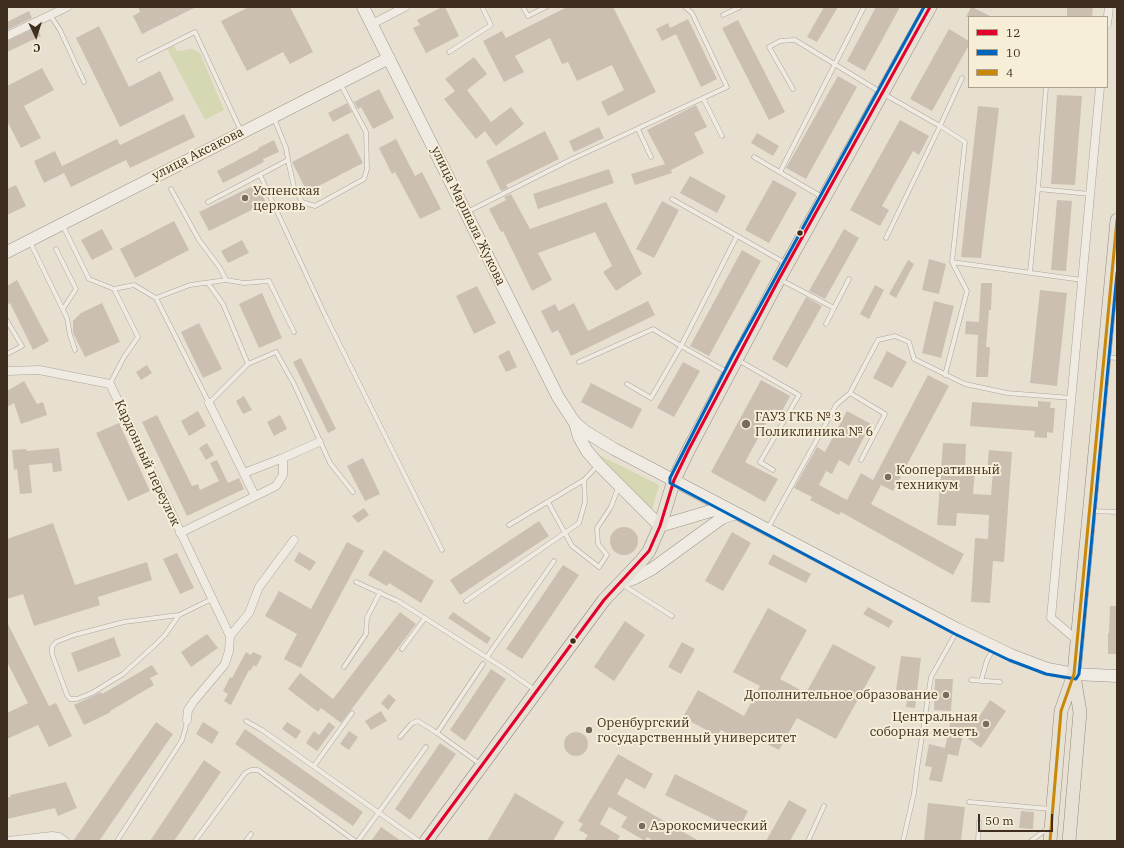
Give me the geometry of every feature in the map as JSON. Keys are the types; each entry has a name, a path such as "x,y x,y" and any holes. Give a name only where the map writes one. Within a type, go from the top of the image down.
{"main road":[{"name":"улица Маршала Жукова","path":"363,7 558,398 575,423 586,432 614,449 1010,656 1048,670 1074,674 1117,676"},
{"path":"426,841 604,600 642,560 648,551 660,526 674,480 728,373 930,7"},
{"name":"улица Аксакова","path":"7,252 389,58"},
{"path":"1069,841 1080,712 1074,674 1090,511 1111,358 1117,220"},
{"name":"улица Маршала Жукова","path":"575,423 579,437 588,452 619,486 660,526"},
{"path":"660,526 724,507"},
{"path":"620,583 635,578 652,569 722,518 736,513"},
{"path":"1050,841 1061,710 1074,674"}],"street":[{"path":"7,36 68,7"},
{"path":"372,24 405,7"},
{"path":"1077,640 1052,618 1100,88"},
{"name":"Кардонный переулок","path":"9,372 39,370 110,384 230,636"},
{"path":"209,403 255,496"},
{"path":"244,473 319,442"},
{"path":"180,533 276,486 283,475 283,458"},
{"path":"186,720 188,710 194,701 224,664 229,651 230,636 249,613 259,587 294,540"},
{"path":"8,841 42,836 60,840"}],"lane":[{"path":"449,52 491,25 482,7"},
{"path":"523,7 528,16 546,7"},
{"path":"466,212 563,164 727,87 692,13 685,7"},
{"path":"723,15 740,7"},
{"path":"780,172 864,7"},
{"path":"50,15 60,30 84,82"},
{"path":"139,60 195,32 241,132"},
{"path":"792,89 769,46 780,41 795,40 965,142 952,262 967,291 945,375"},
{"path":"886,238 962,78"},
{"path":"273,116 286,148 294,187 302,202 315,206 364,179 367,169 366,132 340,83"},
{"path":"1030,272 1046,88"},
{"path":"703,98 722,136"},
{"path":"638,129 651,157"},
{"path":"754,157 824,198"},
{"path":"208,202 288,160"},
{"path":"260,175 326,317 442,550"},
{"path":"171,189 199,240 220,268 226,280"},
{"path":"1038,189 1090,194"},
{"path":"672,199 788,264"},
{"path":"62,224 89,279 114,289 134,285 156,298 209,403 248,364 276,352 294,384 319,442 330,463 353,492"},
{"path":"627,384 651,398 681,346 737,236"},
{"path":"29,241 67,318 70,335 75,350"},
{"path":"56,249 76,289 63,309"},
{"path":"952,262 1083,280"},
{"path":"779,279 834,308"},
{"path":"826,324 849,279"},
{"path":"156,298 190,286 208,282 226,280 244,283 269,281 294,332"},
{"path":"208,282 223,304 248,364"},
{"path":"110,384 124,357 138,337 114,289"},
{"path":"7,321 22,346 7,354"},
{"path":"579,362 653,329 728,373"},
{"path":"767,530 836,405 850,393 878,340 895,336 909,342 914,359 965,384 1007,393 1072,398"},
{"path":"736,359 799,395 760,462 773,470"},
{"path":"850,393 885,414 861,460"},
{"path":"509,525 584,480 599,465"},
{"path":"466,601 580,523 585,502 584,480"},
{"path":"548,502 572,546 599,567 607,555 598,544 597,528 611,507 619,486"},
{"path":"1090,511 1117,512"},
{"path":"487,657 554,562"},
{"path":"356,582 398,601 518,677 536,691"},
{"path":"620,583 672,616"},
{"path":"344,667 366,634 368,618 380,592"},
{"path":"179,616 165,635 123,674 92,693 77,700 70,699 67,695 52,654 52,647 56,642 74,635 124,622 179,616 212,599"},
{"path":"402,649 425,618"},
{"path":"903,841 914,793 931,677 957,629"},
{"path":"982,681 987,660 994,647"},
{"path":"437,733 483,664"},
{"path":"972,680 1000,682"},
{"path":"314,766 352,713"},
{"path":"117,841 182,740 186,720"},
{"path":"246,721 262,730 314,766 419,841"},
{"path":"400,737 412,723 418,721 482,766"},
{"path":"195,841 245,773 251,770 258,770 356,841 426,747"},
{"path":"969,802 1053,809"},
{"path":"808,841 824,806"},
{"path":"978,841 980,822"},
{"path":"1032,841 1052,825"},
{"path":"246,841 251,834"}],"green space":[{"path":"174,46 177,51 192,49 200,53 224,110 205,120 167,49"},
{"path":"597,454 659,485 652,510"}],"building":[{"path":"138,7 196,7 142,34 133,16 140,12"},
{"path":"249,7 290,7 313,52 290,64 283,52 247,71 221,21"},
{"path":"442,7 445,7 459,36 426,53 413,28 420,25 417,20"},
{"path":"567,7 613,7 656,92 608,116 601,102 624,90 612,65 577,81 568,62 562,64 550,38 515,56 524,72 504,82 483,41 502,31 506,38"},
{"path":"824,7 838,7 817,42 807,37"},
{"path":"876,7 900,7 865,71 847,61"},
{"path":"971,7 990,16 968,16 966,17"},
{"path":"1067,7 1093,7 1092,16 1067,16"},
{"path":"29,11 32,18 7,30 7,22"},
{"path":"688,19 717,79 701,87 676,34 662,41 656,29 668,23 670,28"},
{"path":"738,20 785,112 769,120 722,28"},
{"path":"99,26 129,87 160,71 174,100 120,127 76,38"},
{"path":"37,27 41,36 7,52 7,41"},
{"path":"949,29 968,40 968,47 932,111 910,99"},
{"path":"474,57 487,74 467,90 491,122 511,107 524,124 496,146 485,131 476,139 444,99 455,91 445,79"},
{"path":"42,68 54,90 24,106 41,138 21,148 7,121 7,86"},
{"path":"838,76 857,87 806,179 786,168"},
{"path":"379,89 394,118 373,129 361,107 358,109 354,102"},
{"path":"1057,95 1082,96 1075,185 1051,184"},
{"path":"347,103 352,112 333,122 328,113"},
{"path":"696,105 707,127 694,133 704,153 671,170 672,173 635,185 631,174 665,164 647,130"},
{"path":"978,106 999,108 981,258 961,257"},
{"path":"184,114 195,137 130,168 126,160 71,187 64,173 44,183 34,161 55,151 62,166 117,139 120,145"},
{"path":"900,120 929,136 919,155 913,151 882,206 889,210 880,226 850,210"},
{"path":"599,127 604,138 574,152 569,141"},
{"path":"545,131 559,159 506,185 508,188 501,191 486,161"},
{"path":"348,133 363,163 307,192 292,162"},
{"path":"757,133 779,146 773,156 751,143"},
{"path":"396,139 415,176 422,172 441,209 420,219 395,172 392,174 379,148"},
{"path":"274,140 279,152 263,159 264,162 223,183 217,171"},
{"path":"609,169 614,183 538,209 533,194"},
{"path":"690,176 726,196 717,213 680,193"},
{"path":"773,180 797,193 769,243 745,230"},
{"path":"257,184 266,203 209,231 199,212"},
{"path":"16,185 26,206 7,215 7,189"},
{"path":"511,194 530,229 606,202 642,274 616,291 603,272 612,266 595,232 538,253 552,280 532,291 503,231 501,232 489,209 506,200 504,197"},
{"path":"1057,200 1072,201 1066,271 1051,270"},
{"path":"662,201 679,210 654,258 636,249"},
{"path":"174,221 189,250 135,278 120,249"},
{"path":"102,229 113,249 92,260 81,240"},
{"path":"844,229 859,238 825,299 809,291"},
{"path":"242,240 249,253 228,263 221,251"},
{"path":"742,250 761,261 709,356 690,346"},
{"path":"929,259 946,264 939,294 922,290"},
{"path":"908,260 914,264 896,298 889,294"},
{"path":"17,280 49,341 33,350 10,303 7,305 7,286"},
{"path":"981,283 992,283 991,310 989,310 986,347 990,347 988,377 976,377 978,335 965,334 966,321 979,322"},
{"path":"875,285 884,290 869,319 860,314"},
{"path":"477,286 496,323 474,334 456,296"},
{"path":"1040,290 1067,293 1057,386 1030,383"},
{"path":"262,293 282,338 259,348 239,304"},
{"path":"806,297 822,306 787,368 772,359"},
{"path":"648,301 655,315 571,356 558,330 552,333 541,311 555,304 559,311 574,303 588,331"},
{"path":"934,301 954,306 941,358 922,353"},
{"path":"102,303 120,342 85,357 73,333 73,321 81,313"},
{"path":"199,323 222,369 203,378 181,332"},
{"path":"509,350 517,367 506,372 498,356"},
{"path":"887,351 907,362 892,388 873,378"},
{"path":"301,358 336,429 328,433 293,362"},
{"path":"683,362 700,371 674,417 657,408"},
{"path":"147,365 152,373 141,380 136,372"},
{"name":"Кооперативный техникум","path":"928,375 949,386 893,491 881,485 871,504 964,554 953,575 841,512 839,515 810,500 812,497 794,488 817,447 825,452 847,411 871,424 849,466 839,460 832,474 826,471 819,485 847,500 861,473 873,480"},
{"path":"761,380 790,396 781,413 774,409 745,462 778,479 765,502 711,472"},
{"path":"24,381 37,404 43,402 47,415 21,424 14,403 7,407 7,391"},
{"path":"591,383 642,409 632,429 581,402"},
{"path":"244,396 252,410 243,414 236,401"},
{"path":"1038,401 1051,402 1050,408 1055,408 1053,433 1047,432 1047,438 1034,437 1035,431 970,426 972,402 1038,407"},
{"path":"198,411 206,426 189,436 181,421"},
{"path":"157,415 192,486 198,484 200,490 219,481 210,463 217,460 228,483 239,478 244,489 187,516 142,422"},
{"path":"280,415 287,429 274,436 267,422"},
{"path":"119,423 150,491 128,501 96,433"},
{"path":"207,443 214,455 206,460 199,448"},
{"path":"943,443 966,444 965,469 975,470 973,494 991,495 993,471 987,471 989,450 1012,452 1004,562 993,561 990,603 971,602 975,538 988,539 989,515 957,513 956,526 937,525"},
{"path":"59,448 62,471 53,472 52,463 29,465 32,493 20,494 17,469 14,470 12,450 26,449 27,451"},
{"path":"363,458 380,494 365,501 347,466"},
{"path":"364,508 369,515 358,523 352,516"},
{"path":"539,521 549,536 460,595 450,580"},
{"path":"53,523 75,585 147,562 152,580 98,597 100,605 34,626 23,594 7,599 7,539"},
{"path":"624,527 634,531 638,541 634,551 624,555 614,551 610,541 614,531"},
{"path":"732,532 751,543 723,591 705,581"},
{"path":"347,542 364,551 301,668 284,659 297,634 265,616 279,591 311,609"},
{"path":"384,550 434,581 421,603 389,583 387,586 368,575"},
{"path":"299,552 316,562 310,571 294,561"},
{"path":"177,553 194,588 180,594 163,559"},
{"path":"773,554 811,574 806,583 768,564"},
{"path":"563,565 579,575 522,659 506,649"},
{"path":"1110,606 1117,606 1117,654 1108,654"},
{"path":"868,607 893,621 889,628 863,614"},
{"path":"768,608 807,630 780,679 806,693 833,644 876,667 836,739 797,718 779,750 748,734 744,742 721,730 717,736 683,717 698,690 744,716 760,686 733,672"},
{"path":"400,612 416,624 341,723 321,708 318,712 288,689 300,673 333,699"},
{"path":"453,612 491,638 487,644 448,618"},
{"path":"625,621 645,635 614,681 594,667"},
{"path":"7,622 49,706 56,703 72,736 49,747 38,725 7,739 7,713 28,703 7,662"},
{"path":"207,634 218,648 191,667 181,652"},
{"path":"114,637 121,656 78,672 71,653"},
{"path":"682,642 695,649 681,674 668,667"},
{"path":"246,652 251,655 253,652 262,656 256,667 254,665 250,671 249,670 231,705 224,701 228,694 223,691"},
{"path":"901,656 921,658 915,708 906,707 907,699 895,697"},
{"path":"152,665 158,674 150,678 154,685 110,711 111,712 84,725 74,705 101,692 102,694"},
{"path":"491,669 506,679 465,741 450,730"},
{"name":"Дополнительное образование","path":"935,679 953,679 951,711 934,710"},
{"path":"389,694 396,700 388,710 381,703"},
{"path":"990,700 1006,711 981,748 963,735 958,756 948,754 942,782 929,780 932,767 925,766 929,744 945,748 952,714 977,720"},
{"path":"381,711 387,721 371,730 365,721"},
{"path":"156,722 173,734 99,841 73,841"},
{"path":"203,722 219,732 212,744 196,734"},
{"path":"287,722 301,731 296,739 282,729"},
{"path":"329,722 335,727 317,751 306,743 314,731 319,735"},
{"path":"245,729 363,812 353,826 235,744"},
{"path":"349,731 358,737 349,750 340,744"},
{"path":"576,732 585,735 588,744 585,753 576,756 567,753 564,744 567,735"},
{"path":"440,743 456,754 410,820 395,809"},
{"path":"618,754 653,774 645,789 626,778 617,794 699,841 653,841 647,837 645,841 621,827 627,817 609,807 600,824 620,836 617,841 584,841 588,835 579,830 583,824 578,821"},
{"path":"204,760 221,772 174,841 150,841"},
{"path":"675,774 748,811 738,831 665,795"},
{"path":"66,782 77,808 58,816 55,808 7,819 7,797 11,797 10,795"},
{"path":"515,793 564,822 553,841 487,841"},
{"path":"789,800 807,810 790,841 766,841"},
{"path":"928,803 965,807 961,841 924,840"},
{"path":"1021,811 1034,812 1033,829 1019,828"},
{"path":"381,827 401,841 371,841"}],"transit line":[{"name":"10","path":"924,7 732,357 670,478 670,483 955,634 1009,660 1046,674 1076,679 1079,674 1117,273"},
{"name":"12","path":"426,841 604,600 649,551 660,526 674,480 689,449 779,279 930,7"},
{"name":"4","path":"1050,841 1061,711 1074,674 1117,220"}],"place":[{"name":"Успенская церковь","path":"245,198"},
{"name":"ГАУЗ ГКБ № 3 Поликлиника № 6","path":"746,424"},
{"name":"Кооперативный техникум","path":"888,477"},
{"name":"Дополнительное образование","path":"946,695"},
{"name":"Центральная соборная мечеть","path":"986,724"},
{"name":"Оренбургский государственный университет","path":"589,730"},
{"name":"Аэрокосмический","path":"642,826"}]}
